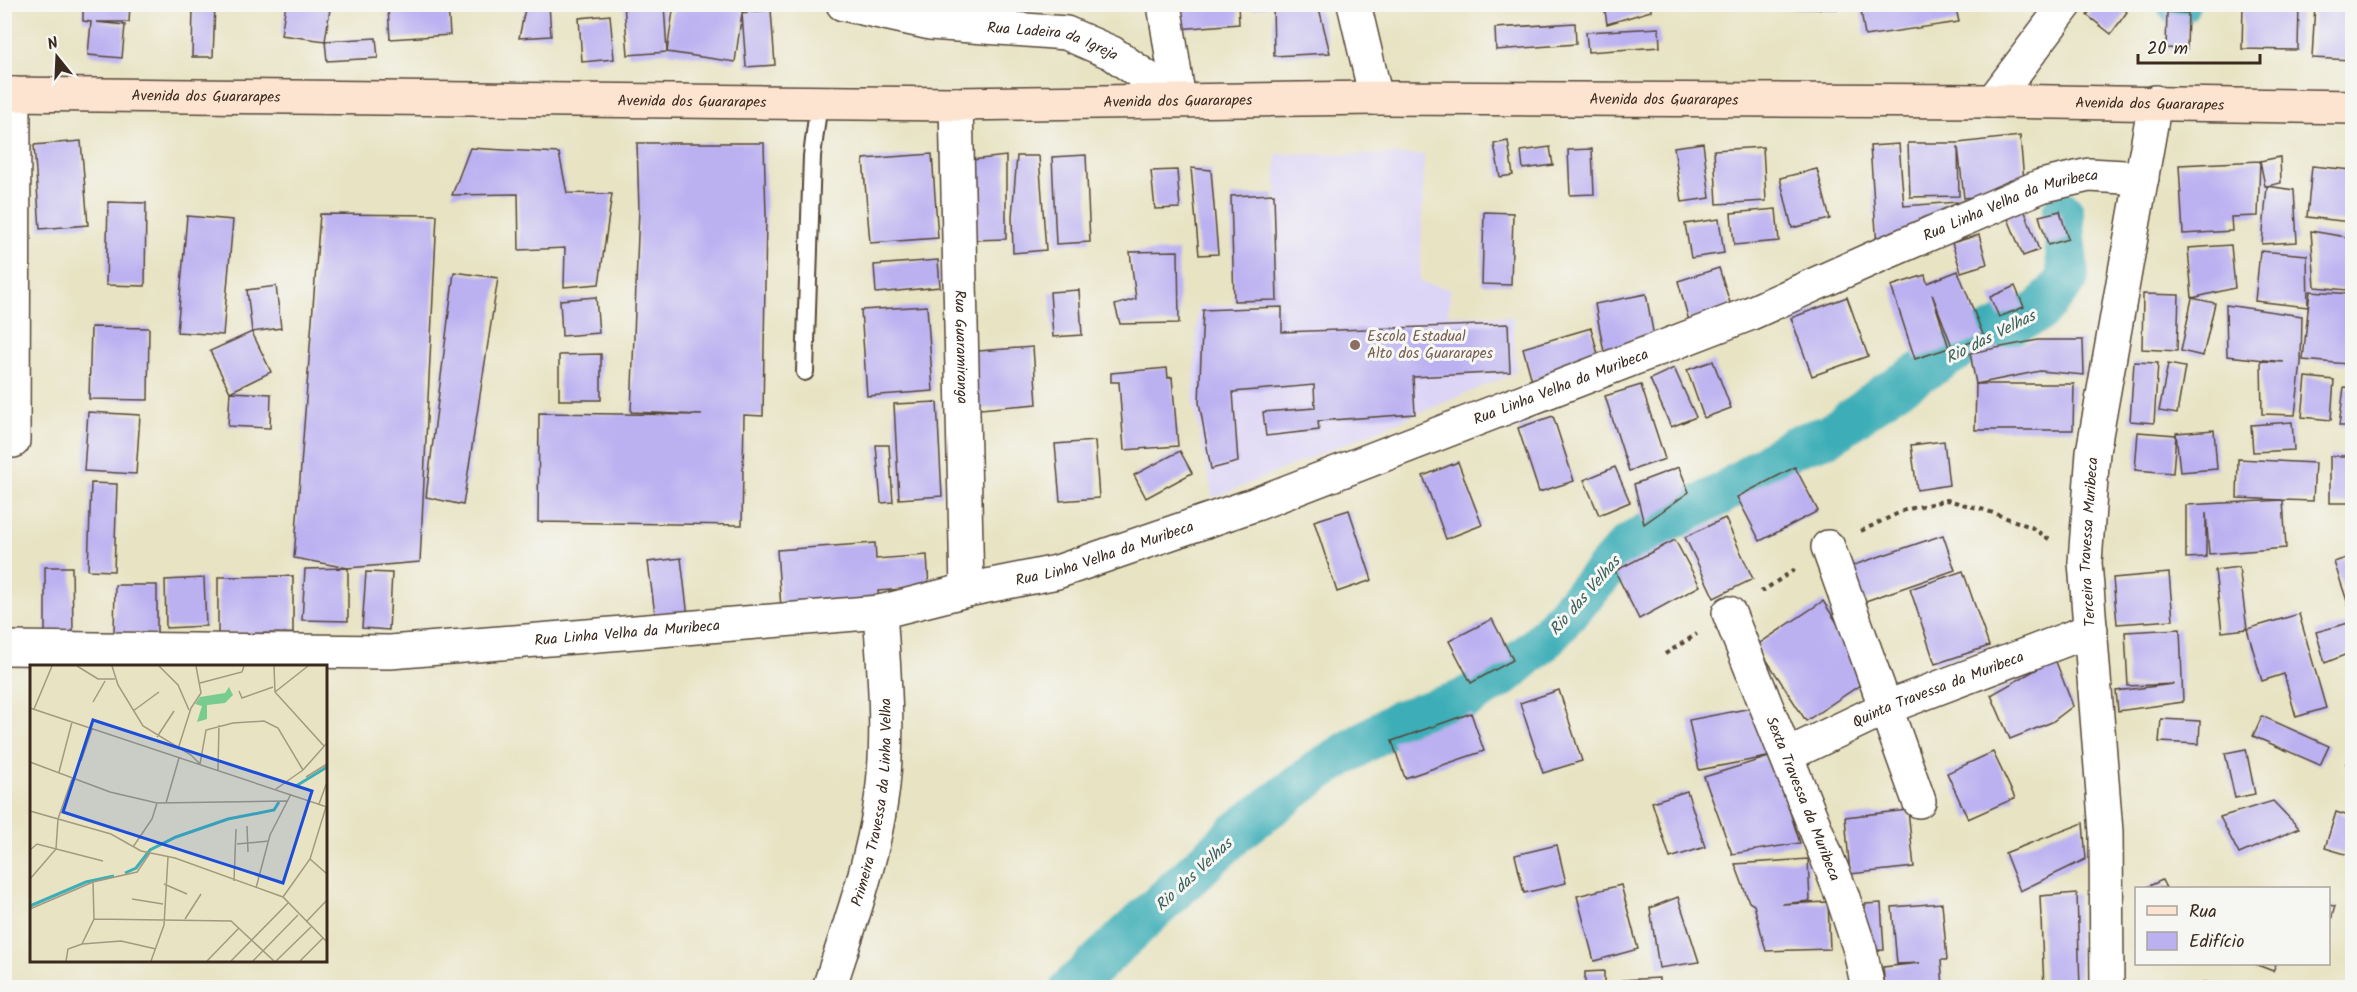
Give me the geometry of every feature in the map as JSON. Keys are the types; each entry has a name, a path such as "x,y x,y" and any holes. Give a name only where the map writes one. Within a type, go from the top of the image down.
{"main road":[{"name":"Avenida dos Guararapes","path":"9,94 956,104 1376,98 2156,102 2352,107"}],"street":[{"name":"Rua Ladeira da Igreja","path":"843,4 914,12 930,23 1066,33 1112,53 1179,100"},
{"path":"1164,4 1179,100"},
{"path":"1354,4 1376,98"},
{"path":"1993,101 2066,4"},
{"path":"9,94 13,441"},
{"name":"Terceira Travessa Muribeca","path":"2107,987 2106,832 2085,562 2093,452 2156,102"},
{"name":"Rua Guaramiranga","path":"956,104 967,590"},
{"name":"Rua Linha Velha da Muribeca","path":"4,648 390,651 880,612 967,590 1057,572 1256,504 1749,314 2041,186 2089,175 2142,178"},
{"path":"1828,547 1919,801"},
{"name":"Primeira Travessa da Linha Velha","path":"829,987 863,877 883,786 886,705 880,612"},
{"name":"Sexta Travessa da Muribeca","path":"1729,613 1842,895 1860,950 1868,987"},
{"name":"Quinta Travessa da Muribeca","path":"1787,755 1885,708 2091,630"}],"lane":[{"path":"805,372 812,156 819,102"}],"shaded area":[{"name":"Escola Estadual Alto dos Guararapes","path":"1276,154 1424,155 1420,282 1450,289 1448,314 1513,317 1516,373 1213,498 1193,403 1198,306 1277,303"}],"building":[{"path":"83,4 130,4 129,22 96,22 125,25 122,58 88,55 91,22 83,21"},
{"path":"193,4 215,4 213,57 192,57"},
{"path":"286,4 330,9 325,41 281,35"},
{"path":"526,4 549,4 551,36 519,38"},
{"path":"624,4 664,4 667,52 628,55"},
{"path":"674,4 744,5 735,62 667,52"},
{"path":"1176,4 1238,4 1239,24 1178,29"},
{"path":"1252,4 1271,4 1271,5 1252,10"},
{"path":"1273,4 1318,4 1330,53 1274,56"},
{"path":"1604,4 1651,4 1651,11 1607,24"},
{"path":"1660,4 1856,4 1857,9 1660,7"},
{"path":"1860,4 1955,4 1959,22 1865,36"},
{"path":"2095,4 2118,4 2127,12 2111,34 2087,15"},
{"path":"2243,4 2299,4 2298,50 2242,49"},
{"path":"2315,4 2352,4 2352,60 2312,58"},
{"path":"448,5 450,35 390,39 388,9"},
{"path":"771,10 775,65 746,67 742,13"},
{"path":"2167,12 2188,13 2187,49 2166,48"},
{"path":"610,15 614,59 582,62 579,18"},
{"path":"1575,23 1576,44 1496,50 1495,28"},
{"path":"1659,28 1660,47 1588,52 1586,32"},
{"path":"376,38 378,58 327,61 325,41"},
{"path":"2020,136 2025,191 1964,198 1958,147 1959,196 1910,197 1908,143 1958,143"},
{"path":"81,141 88,225 40,229 34,145"},
{"path":"1508,141 1513,175 1500,177 1494,144"},
{"path":"637,143 764,143 766,215 763,416 744,415 742,525 538,522 539,413 702,415 631,412 639,209"},
{"path":"1703,143 1710,198 1682,202 1674,147"},
{"path":"1899,144 1904,206 1957,202 1957,217 1877,246 1870,146"},
{"path":"1550,147 1553,165 1523,169 1521,151"},
{"path":"1763,147 1766,201 1717,204 1714,150"},
{"path":"470,148 559,153 567,193 612,194 599,284 564,287 565,248 519,250 518,194 452,195"},
{"path":"1592,149 1594,194 1570,195 1568,150"},
{"path":"932,154 938,238 870,243 863,159"},
{"path":"1086,155 1090,242 1056,244 1052,157"},
{"path":"1006,156 1006,239 974,240 972,160"},
{"path":"1017,156 1039,156 1046,250 1013,253 1012,216"},
{"path":"2280,157 2281,183 2265,186 2260,161"},
{"path":"2260,161 2258,216 2231,217 2232,231 2183,234 2179,165"},
{"path":"2312,166 2352,170 2350,222 2307,217"},
{"path":"1191,168 1211,170 1218,254 1199,255"},
{"path":"1817,169 1830,219 1792,228 1780,178"},
{"path":"1177,170 1180,208 1155,209 1151,171"},
{"path":"2267,186 2294,190 2297,242 2262,244"},
{"path":"1274,194 1277,300 1234,301 1231,196"},
{"path":"108,202 146,203 145,286 106,285"},
{"path":"1776,209 1779,241 1734,245 1731,213"},
{"path":"2024,209 2039,250 2023,256 2007,216"},
{"path":"2060,211 2068,239 2048,245 2039,216"},
{"path":"1484,212 1513,213 1511,285 1482,284"},
{"path":"320,214 437,215 420,562 348,568 294,558"},
{"path":"187,216 233,220 223,335 177,332"},
{"path":"1719,219 1724,253 1691,258 1685,224"},
{"path":"2311,231 2352,238 2352,262 2347,290 2315,287"},
{"path":"1979,235 1987,264 1961,272 1952,243"},
{"path":"2231,245 2235,288 2192,298 2188,248"},
{"path":"1178,251 1179,323 1120,324 1115,305 1136,299 1130,252"},
{"path":"2260,251 2307,255 2308,307 2255,301"},
{"path":"938,260 940,287 876,293 874,265"},
{"path":"1719,268 1732,309 1689,321 1678,281"},
{"path":"1958,271 1984,337 1953,349 1932,294 1949,348 1915,359 1891,286 1925,275 1927,283"},
{"path":"454,272 498,278 463,505 426,497"},
{"path":"276,286 281,328 252,332 247,290"},
{"path":"2015,286 2024,307 1999,317 1990,297"},
{"path":"1079,290 1082,335 1053,337 1050,292"},
{"path":"2310,291 2352,294 2347,364 2303,360"},
{"path":"1646,294 1655,342 1604,352 1595,304"},
{"path":"2143,294 2179,295 2177,351 2142,349"},
{"path":"596,297 599,333 562,336 560,300"},
{"path":"1847,297 1868,356 1812,376 1791,318"},
{"path":"2192,298 2215,303 2203,356 2181,351"},
{"path":"2226,305 2302,316 2301,363 2295,415 2262,414 2261,361 2284,362 2227,356"},
{"path":"927,306 933,391 867,396 861,310"},
{"path":"1282,307 1282,332 1508,324 1510,372 1413,377 1415,414 1318,421 1319,430 1266,436 1263,412 1315,408 1314,385 1233,392 1238,462 1211,469 1199,402 1203,310"},
{"path":"91,327 149,328 148,400 89,399"},
{"path":"1591,328 1600,362 1532,381 1523,348"},
{"path":"252,332 271,372 230,392 210,351"},
{"path":"2038,340 2083,340 2084,375 2040,371 1976,384 1970,353"},
{"path":"1033,347 1037,404 969,410 965,352"},
{"path":"601,354 601,400 559,400 559,355"},
{"path":"1713,361 1731,408 1704,418 1687,370"},
{"path":"2134,362 2158,363 2154,423 2130,421"},
{"path":"2168,364 2185,367 2177,414 2159,411"},
{"path":"1167,368 1168,378 1172,377 1178,446 1124,450 1119,382 1111,382 1111,373"},
{"path":"1674,368 1696,417 1671,427 1650,379"},
{"path":"2306,377 2334,380 2331,420 2302,417"},
{"path":"1976,384 2074,384 2073,430 1975,430"},
{"path":"1641,385 1665,459 1629,471 1605,396"},
{"path":"2344,387 2352,388 2352,426 2339,426"},
{"path":"230,392 271,394 270,428 228,426"},
{"path":"937,402 942,496 899,499 894,404"},
{"path":"88,412 140,415 136,474 84,471"},
{"path":"1553,416 1574,481 1539,492 1518,428"},
{"path":"2292,422 2294,450 2253,452 2251,425"},
{"path":"2214,430 2217,469 2180,472 2176,433"},
{"path":"2138,432 2176,435 2173,473 2135,470"},
{"path":"1095,441 1099,498 1060,501 1055,444"},
{"path":"1944,441 1949,485 1917,490 1911,445"},
{"path":"876,445 889,445 893,502 881,503"},
{"path":"1180,451 1192,473 1146,498 1134,475"},
{"path":"2330,456 2352,456 2352,503 2330,503"},
{"path":"2238,459 2315,463 2313,501 2237,498"},
{"path":"1458,462 1482,525 1446,539 1423,476"},
{"path":"1615,467 1630,502 1599,515 1584,480"},
{"path":"1679,467 1689,492 1644,524 1634,484"},
{"path":"1795,467 1818,511 1760,541 1737,497"},
{"path":"91,483 117,484 114,571 88,570"},
{"path":"2283,500 2286,548 2209,554 2206,513 2206,557 2186,558 2186,505"},
{"path":"1349,510 1372,580 1337,592 1314,521"},
{"path":"1725,518 1753,579 1714,598 1685,537"},
{"path":"1943,535 1955,570 1854,605 1842,569"},
{"path":"1675,540 1700,586 1639,619 1615,571"},
{"path":"875,543 876,559 927,555 929,587 878,591 879,603 781,608 777,550"},
{"path":"2352,556 2352,616 2334,562"},
{"path":"681,558 688,617 656,622 648,562"},
{"path":"45,567 72,567 73,632 45,632"},
{"path":"2239,567 2247,629 2222,632 2215,570"},
{"path":"348,568 348,621 302,620 305,569"},
{"path":"1963,571 1989,646 1935,664 1910,589"},
{"path":"366,572 392,573 389,630 362,628"},
{"path":"2169,573 2173,620 2117,624 2113,578"},
{"path":"293,576 293,633 218,634 218,577"},
{"path":"204,578 206,626 166,628 165,580"},
{"path":"115,585 157,585 157,635 114,634"},
{"path":"1823,601 1872,677 1806,721 1757,645"},
{"path":"2299,614 2326,708 2296,717 2284,674 2262,681 2247,629"},
{"path":"1492,619 1513,660 1471,683 1449,641"},
{"path":"2352,622 2352,652 2325,663 2316,632"},
{"path":"2180,629 2183,702 2118,711 2116,691 2174,684 2128,686 2125,632"},
{"path":"2055,659 2073,706 2052,722 2010,739 1991,695"},
{"path":"1559,690 1582,761 1543,773 1520,703"},
{"path":"1762,706 1772,756 1699,770 1689,720"},
{"path":"1471,713 1484,751 1405,778 1392,741"},
{"path":"2262,716 2329,746 2320,765 2253,736"},
{"path":"2161,719 2200,721 2199,744 2159,742"},
{"path":"2246,749 2255,794 2235,798 2225,753"},
{"path":"1993,752 2015,798 1968,819 1947,773"},
{"path":"1772,756 1800,843 1732,854 1704,777"},
{"path":"2352,761 2352,782 2346,763"},
{"path":"1687,791 1705,847 1670,858 1652,802"},
{"path":"2273,801 2299,828 2239,854 2220,817"},
{"path":"1908,810 1914,867 1850,874 1845,817"},
{"path":"2336,812 2352,817 2352,856 2325,848"},
{"path":"2083,823 2086,859 2020,891 2005,853"},
{"path":"1557,845 1566,883 1524,893 1515,855"},
{"path":"1808,859 1810,901 1782,904 1828,902 1830,949 1766,951 1754,905 1749,902 1735,864"},
{"path":"2162,880 2166,887 2147,887"},
{"path":"1621,885 1638,949 1594,961 1577,896"},
{"path":"2077,893 2080,988 2044,988 2040,896"},
{"path":"1678,897 1699,962 1659,968 1650,908"},
{"path":"1881,903 1884,950 1866,951 1865,904"},
{"path":"1942,903 1947,960 1941,960 1943,988 1885,988 1883,967 1920,963 1897,964 1892,907"},
{"path":"2330,905 2335,906 2330,924"},
{"path":"2258,965 2276,965 2273,971"},
{"path":"1604,971 1604,988 1585,988 1585,972"},
{"path":"1659,978 1659,988 1622,988 1622,980"},
{"path":"2203,982 2231,986 2231,988 2202,988"}],"waterway":[{"name":"Rio das Velhas","path":"1071,988 1237,832 1322,768 1399,721 1461,701 1503,676 1541,643 1627,546 1668,521 1720,495 1793,447 1830,435 1887,393 1971,342 2040,311 2068,278 2063,212"}],"place":[{"name":"Escola Estadual Alto dos Guararapes","path":"1355,345"}]}
